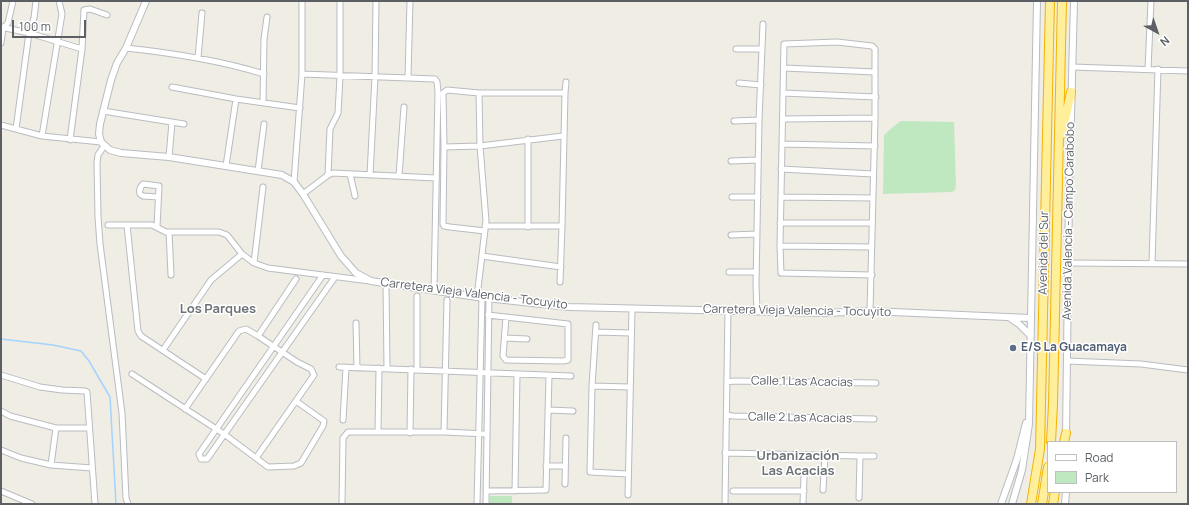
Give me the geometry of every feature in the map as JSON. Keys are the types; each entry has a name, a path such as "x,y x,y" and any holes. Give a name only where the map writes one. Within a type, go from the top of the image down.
{"highway":[{"name":"Avenida del Sur","path":"1031,504 1040,449 1050,1"},
{"name":"Avenida del Sur","path":"1051,441 1062,1"},
{"path":"1058,152 1072,92"},
{"path":"1042,504 1047,473"},
{"path":"1053,504 1056,493"}],"street":[{"path":"2,27 8,23 13,1"},
{"path":"16,129 29,33 34,18 36,1"},
{"path":"42,136 62,14 59,1"},
{"path":"128,504 126,498 122,413 105,285 98,217 97,163 102,144 99,134 103,111 117,63 126,48 146,1"},
{"path":"294,182 302,74 302,1"},
{"path":"328,174 330,129 338,113 340,76 340,1"},
{"path":"370,175 376,1"},
{"path":"408,78 410,1"},
{"path":"1012,504 1022,470 1029,424 1037,1"},
{"name":"Avenida Valencia - Campo Carabobo","path":"1065,439 1074,1"},
{"path":"1148,69 1150,1"},
{"path":"70,140 82,49 84,10 90,9 107,15"},
{"path":"198,58 202,13"},
{"path":"263,103 264,39 268,17"},
{"path":"757,311 756,272 758,160 763,24"},
{"path":"2,27 29,33 82,49"},
{"path":"1,43 2,27"},
{"path":"870,312 872,274 873,174 876,97 875,49 872,46 837,42 784,44 780,223 781,273 872,274"},
{"path":"126,48 198,58 243,67 264,74"},
{"path":"736,48 762,49"},
{"path":"1072,67 1188,71"},
{"path":"784,68 875,72"},
{"path":"1152,263 1158,69"},
{"path":"302,74 435,78 437,82 434,290"},
{"path":"560,282 564,93 566,82"},
{"path":"739,83 761,85"},
{"path":"172,87 236,99 300,108"},
{"path":"562,226 485,229 444,226 443,93 447,90 479,93 564,93"},
{"path":"477,504 481,372 482,256 486,221 480,146 479,93"},
{"path":"783,93 876,97"},
{"path":"226,166 236,99"},
{"path":"399,176 404,107"},
{"path":"103,111 184,124"},
{"path":"783,119 875,118"},
{"path":"734,120 759,120"},
{"path":"169,157 172,122"},
{"path":"258,171 264,124"},
{"path":"1,125 42,136 102,144"},
{"path":"444,147 480,146 528,139 563,136"},
{"path":"528,139 528,227"},
{"name":"Carretera Vieja Valencia - Tocuyito","path":"102,144 110,150 121,153 169,157 282,175 294,182 341,256 356,273 371,281 386,284 482,298 569,306 632,309 826,313 870,312 1030,318"},
{"path":"782,144 875,146"},
{"path":"731,161 758,160"},
{"path":"781,169 873,174"},
{"path":"303,194 328,174 436,178"},
{"path":"350,174 355,196"},
{"path":"254,263 263,187"},
{"path":"157,227 158,197"},
{"path":"732,198 758,197"},
{"path":"781,197 873,198"},
{"path":"780,223 872,224"},
{"path":"108,225 152,225 166,232 219,232 227,235 242,254 254,263 268,268 371,281"},
{"path":"127,225 138,331 141,336 206,379"},
{"path":"169,232 171,275"},
{"path":"731,235 757,234"},
{"path":"780,246 872,247"},
{"path":"163,350 211,280 242,254"},
{"path":"482,256 561,267"},
{"path":"1069,263 1188,264"},
{"path":"729,272 756,272"},
{"path":"323,275 199,454 201,459 207,459 334,276"},
{"path":"258,336 296,279"},
{"path":"386,284 387,369"},
{"path":"410,433 417,296"},
{"path":"482,298 488,315 486,504"},
{"path":"444,432 447,300"},
{"path":"628,495 632,309"},
{"path":"724,504 728,310"},
{"path":"488,315 506,317 569,325 568,360 506,360 503,356 506,317"},
{"path":"1008,318 1019,324 1030,335"},
{"path":"356,323 356,368"},
{"path":"596,325 592,386 590,472 628,474"},
{"path":"185,409 239,331 246,329 313,372 314,375 256,458"},
{"path":"596,332 631,334"},
{"path":"505,338 527,339"},
{"path":"1067,361 1141,364 1188,370"},
{"path":"339,367 571,376"},
{"path":"343,420 346,368"},
{"path":"378,368 378,432"},
{"path":"132,374 224,434 268,467 294,466 301,463 324,423 324,421 296,401"},
{"path":"515,491 517,374"},
{"path":"1,375 40,387 87,392 95,504"},
{"path":"486,491 546,490 549,376"},
{"name":"Calle 1 Las Acacias","path":"727,382 876,383"},
{"path":"592,386 630,387"},
{"path":"548,410 573,411"},
{"path":"1001,504 1017,459 1029,410"},
{"path":"1,411 10,416 56,428 89,428"},
{"name":"Calle 2 Las Acacias","path":"727,415 874,419"},
{"path":"51,465 56,428"},
{"path":"342,504 343,438 348,432 444,432 486,434"},
{"path":"565,484 566,438"},
{"path":"1,450 21,458 51,465 92,468"},
{"path":"725,453 874,456"},
{"path":"823,490 825,455"},
{"path":"859,498 860,456"},
{"path":"546,466 565,466"},
{"path":"803,504 804,476"},
{"path":"1,491 32,504"},
{"path":"733,491 804,491"},
{"path":"1065,504 1066,493"}],"green space":[{"path":"901,121 954,122 955,190 952,192 883,194 884,135"},
{"path":"490,496 512,496 512,504 490,504"}],"waterway":[{"path":"1,339 53,345 81,351 89,361 110,397 116,504"}],"place":[{"name":"E/S La Guacamaya","path":"1013,348"}],"district":[{"name":"Los Parques","path":"218,309"},
{"name":"Urbanización Las Acacias","path":"798,464"}]}
